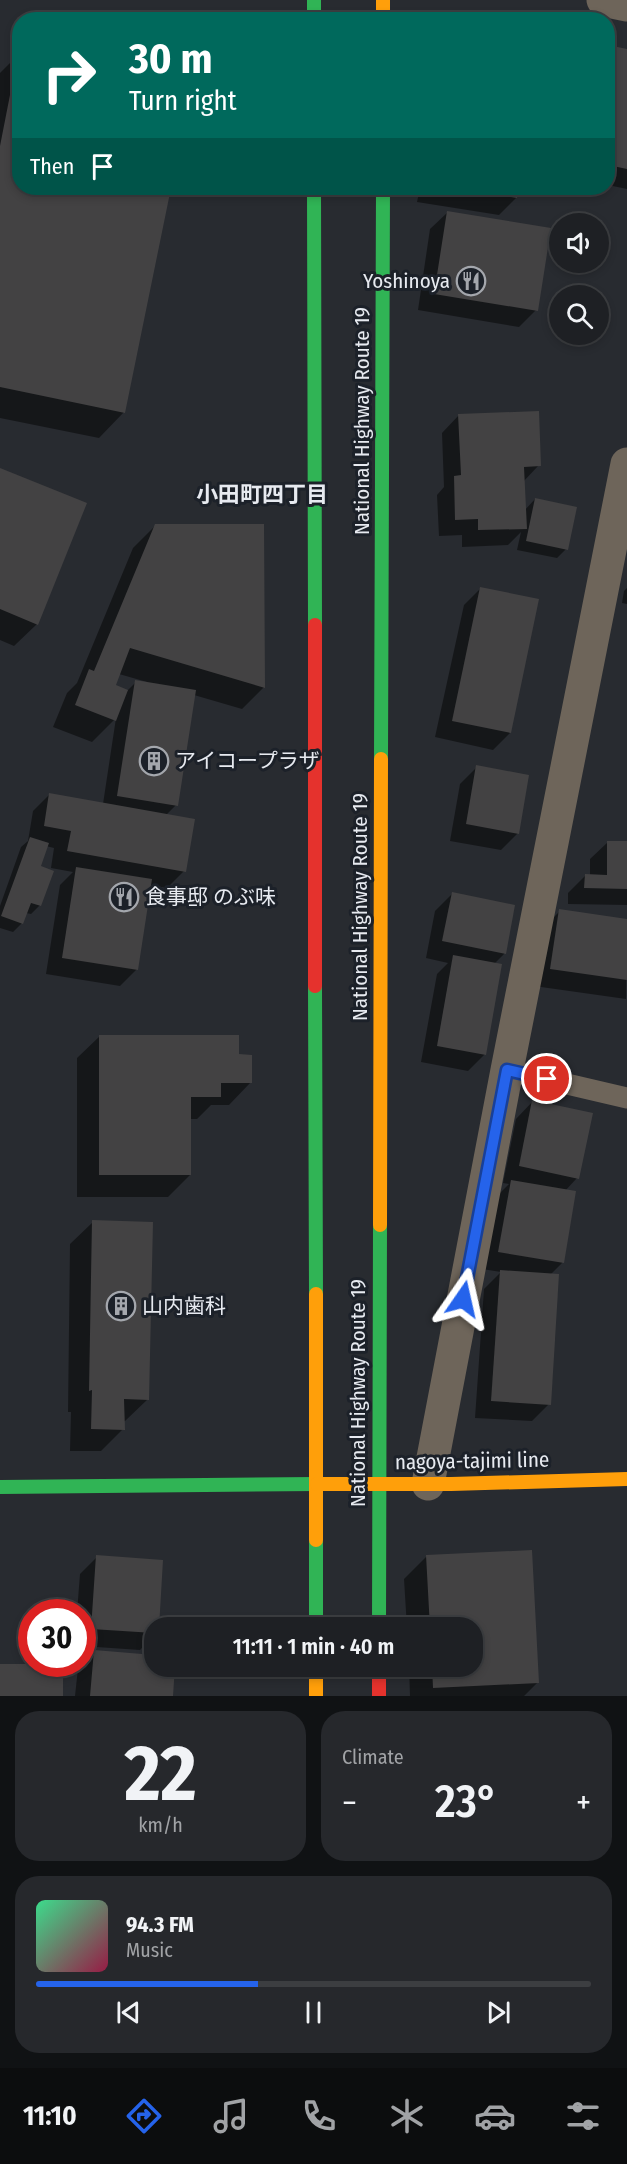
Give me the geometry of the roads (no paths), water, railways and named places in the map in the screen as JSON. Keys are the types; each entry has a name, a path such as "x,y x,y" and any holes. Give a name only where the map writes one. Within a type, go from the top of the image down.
{"main road":[{"name":"National Highway Route 19","path":"314,195 316,1617"},
{"name":"National Highway Route 19","path":"379,1617 383,195"},
{"name":"nagoya-tajimi line","path":"0,1486 428,1484 627,1479"},
{"path":"316,1677 316,1696"},
{"path":"379,1677 379,1696"}],"street":[{"path":"603,0 627,5"},
{"path":"428,1484 507,1070 618,552 627,464"}],"lane":[{"path":"507,1070 627,1098"}],"place":[{"name":"Yoshinoya","path":"471,281"},
{"name":"アイコープラザ","path":"154,761"},
{"name":"食事邸 のぶ味","path":"124,897"},
{"name":"山内歯科","path":"121,1306"}],"district":[{"name":"小田町四丁目","path":"262,494"}]}
